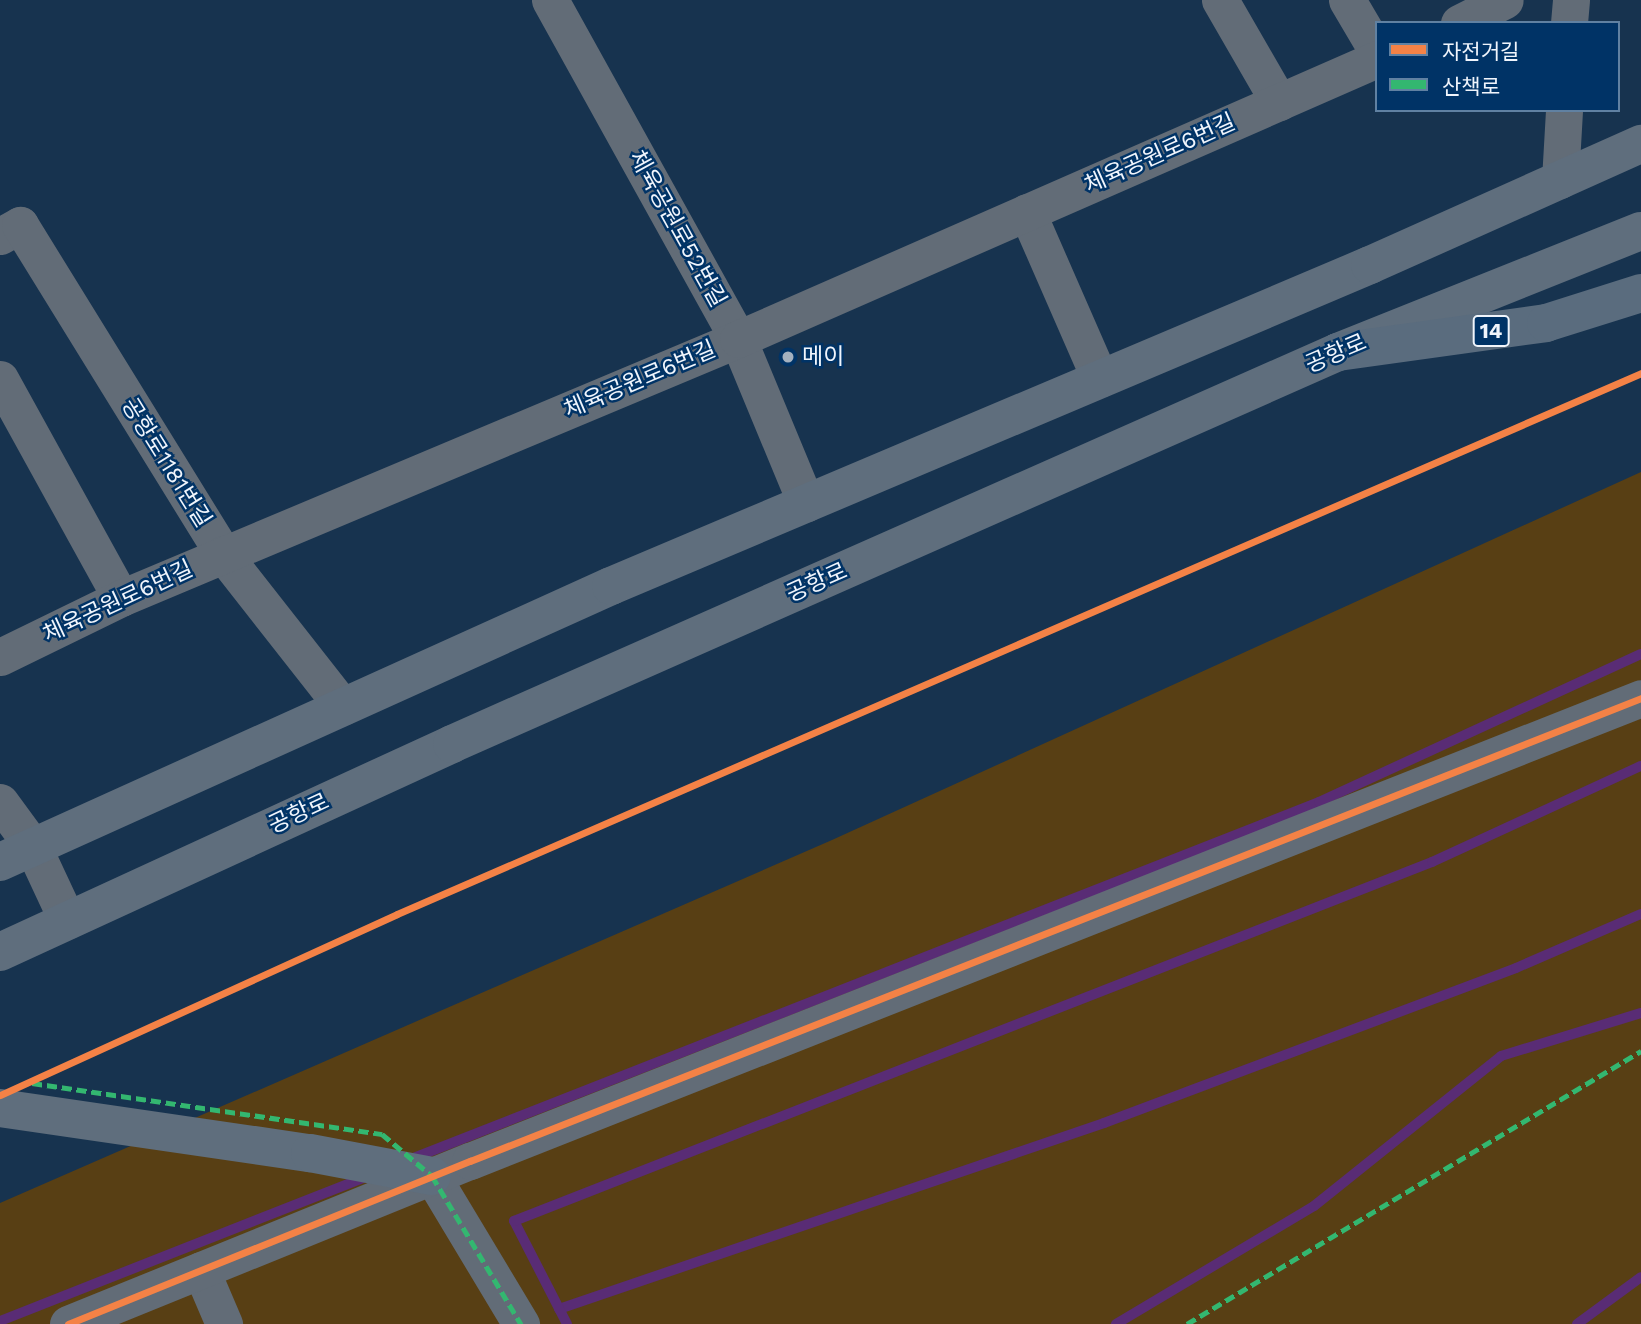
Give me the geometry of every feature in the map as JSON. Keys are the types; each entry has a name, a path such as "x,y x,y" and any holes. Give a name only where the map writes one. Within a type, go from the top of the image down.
{"main road":[{"path":"16,854 611,586 1370,265 1641,144"},
{"name":"공항로","path":"0,952 452,744 1338,352 1641,231"},
{"name":"14","path":"1338,352 1546,323 1641,293"},
{"path":"0,1108 432,1176"}],"street":[{"name":"체육공원로52번길","path":"550,0 738,338 806,503"},
{"path":"1220,0 1279,102"},
{"path":"1347,0 1375,48"},
{"path":"1570,21 1571,0"},
{"path":"1463,21 1495,3"},
{"name":"체육공원로6번길","path":"0,657 121,598 738,338 1375,60"},
{"path":"1560,180 1564,112"},
{"path":"1027,212 1100,379"},
{"name":"공항로1181번길","path":"0,236 20,225 223,554 343,707"},
{"path":"0,379 121,598"},
{"path":"68,1324 432,1176 1641,698"},
{"path":"0,802 16,854 67,920"},
{"path":"432,1176 521,1324"},
{"path":"201,1270 224,1324"}],"shaded area":[{"path":"1641,472 1641,1324 0,1324 0,1203 832,840"}],"waterway":[{"path":"411,1159 1319,802 1641,654"},
{"path":"567,1324 514,1221 1432,862 1641,766"},
{"path":"559,1309 1104,1123 1516,968 1641,914"},
{"path":"1116,1324 1314,1206 1501,1056 1641,1013"},
{"path":"0,1321 365,1177"},
{"path":"1577,1324 1641,1277"}],"marked path":[{"path":"1187,1324 1641,1051"},
{"path":"32,1083 382,1134 432,1176 521,1324"}],"cycle path":[{"path":"0,1095 397,914 1641,373"},
{"path":"68,1324 470,1161 1641,698"}],"place":[{"name":"메이","path":"788,357"}]}
